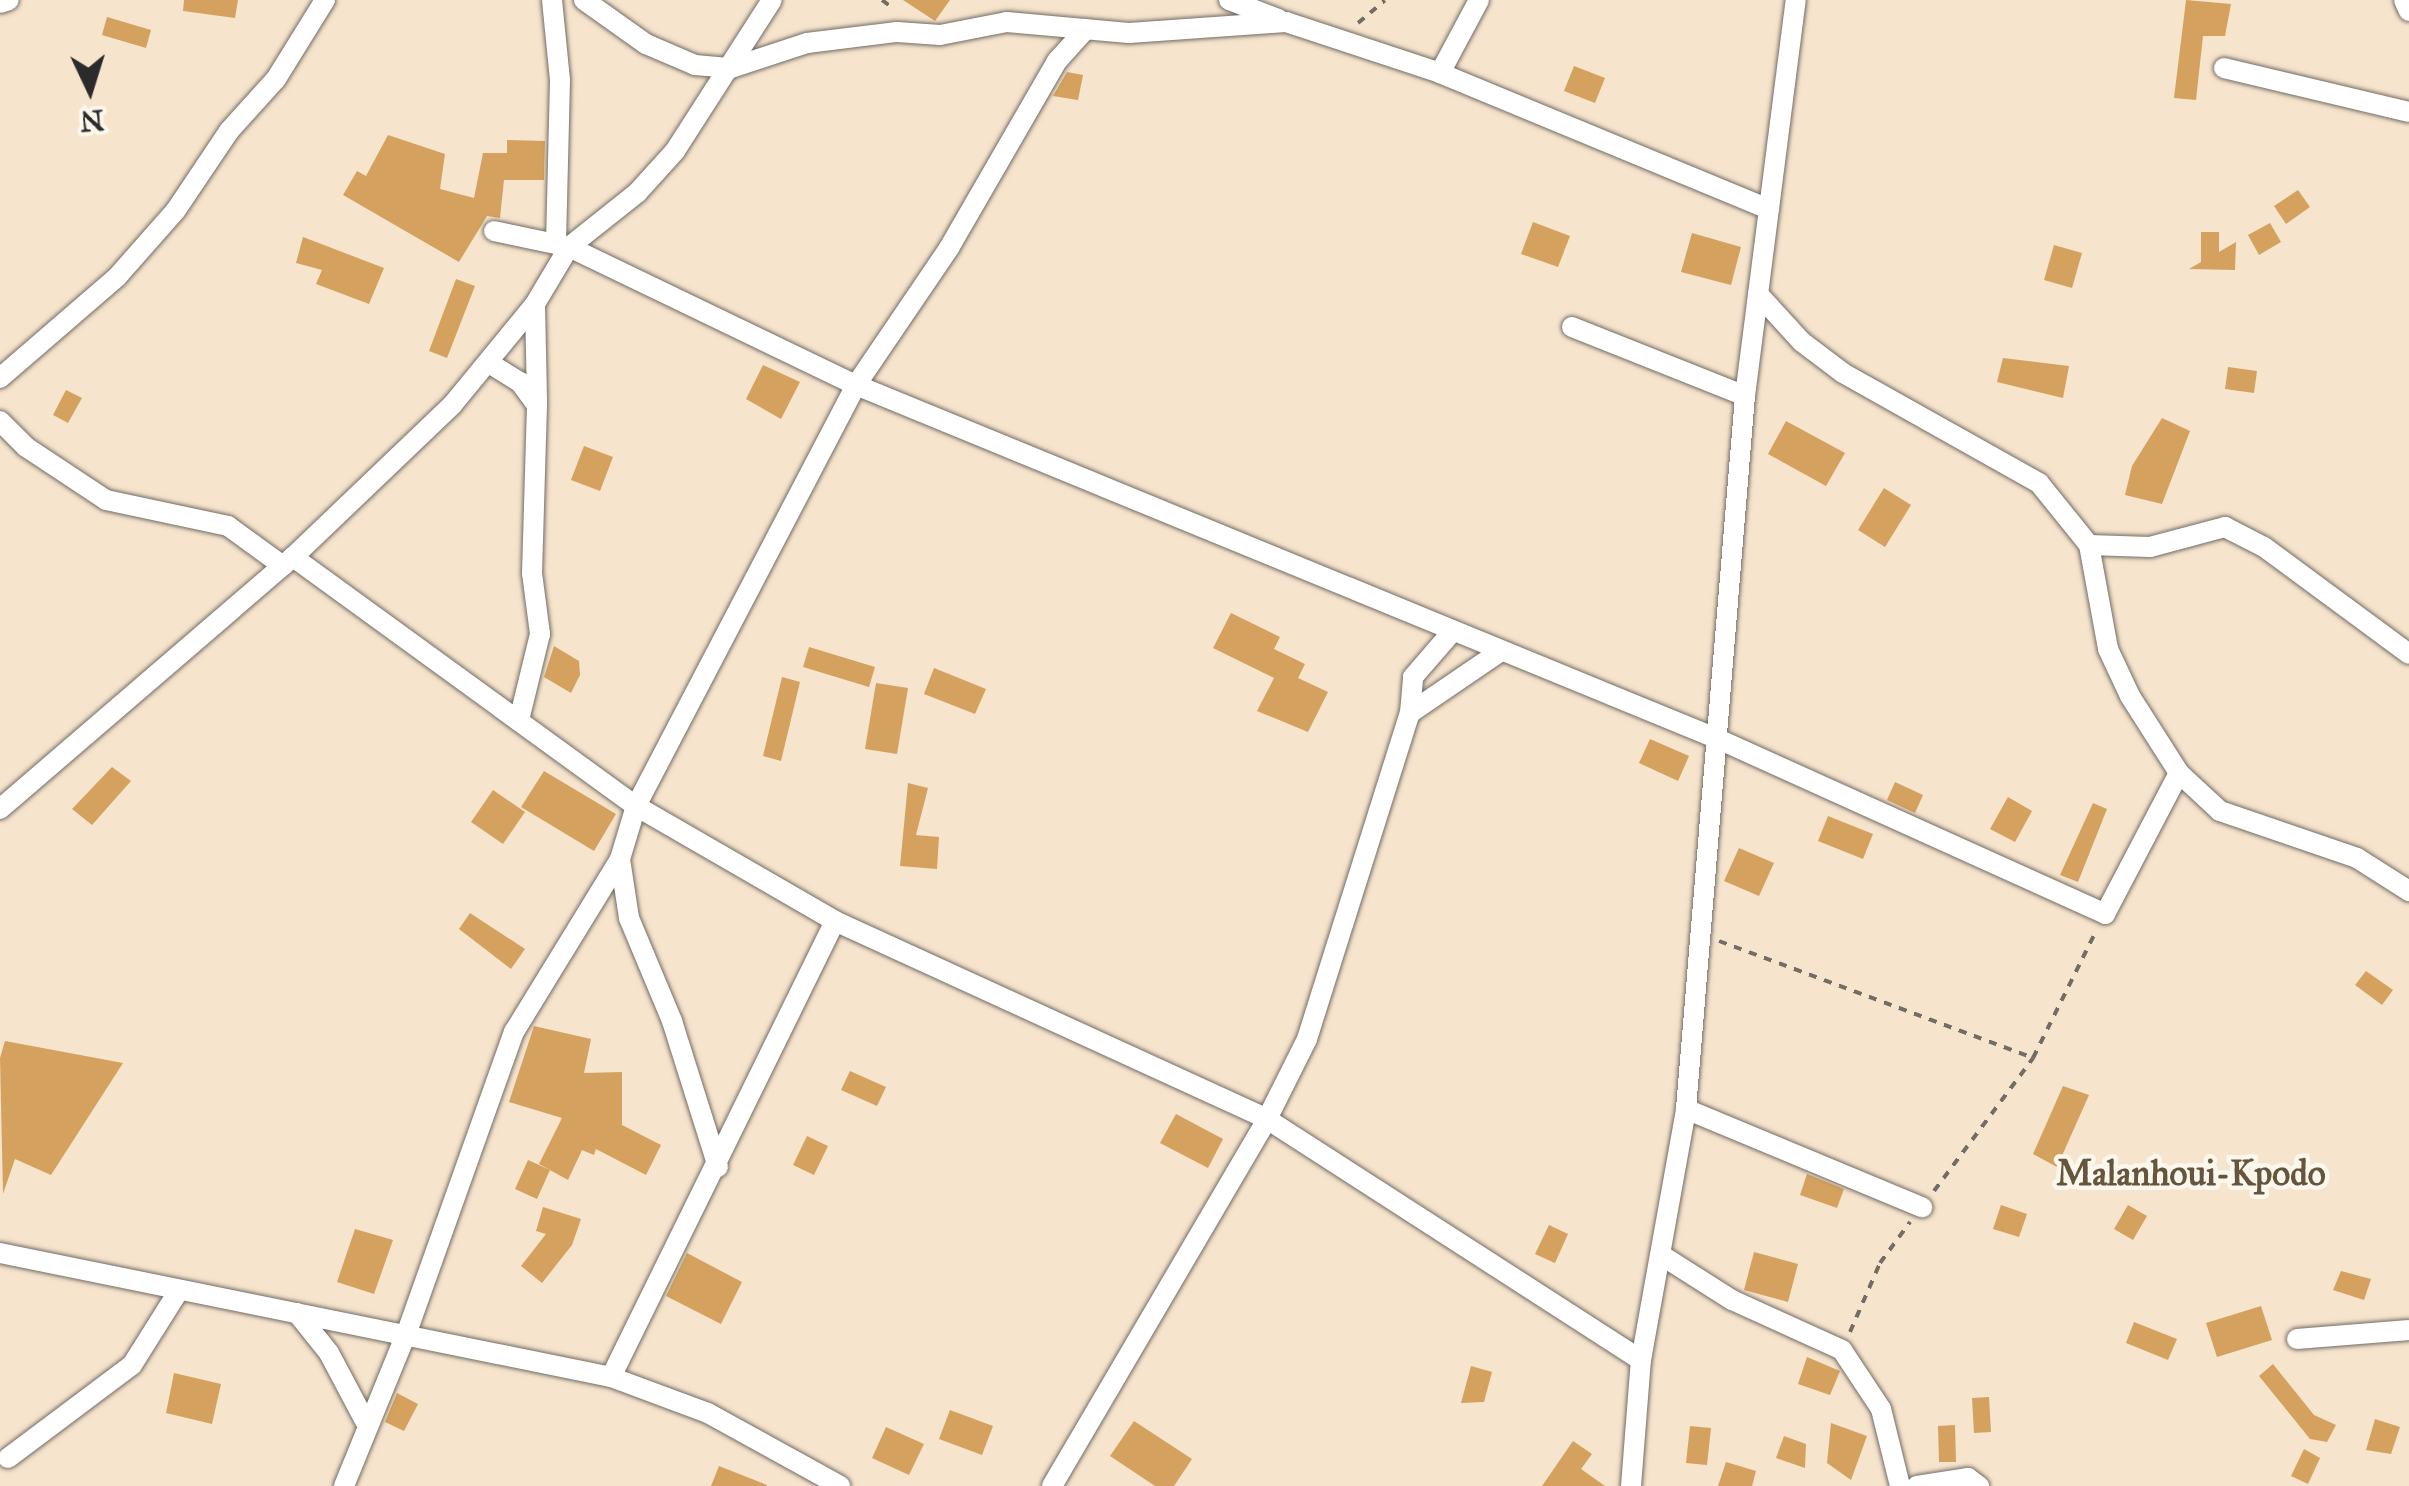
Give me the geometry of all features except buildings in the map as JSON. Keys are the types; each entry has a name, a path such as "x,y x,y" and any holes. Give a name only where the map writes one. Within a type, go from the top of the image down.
{"street":[{"path":"0,3 9,0"},
{"path":"0,378 117,277 176,210 229,131 276,79 325,0"},
{"path":"0,809 288,561 489,364 535,304 562,245 560,80 552,0"},
{"path":"584,0 646,44 696,65 731,68 844,37 940,35 1007,22 1146,32 1286,22"},
{"path":"562,245 637,192 675,151 772,0"},
{"path":"1228,0 1334,40 1440,72 1769,210"},
{"path":"1440,72 1479,0"},
{"path":"1630,1486 1640,1360 1686,1109 1745,396 1796,0"},
{"path":"2404,0 2409,11"},
{"path":"344,1486 365,1421 407,1332 514,1032 620,859 636,806 856,384 949,248 1057,61 1086,29"},
{"path":"2224,68 2409,112"},
{"path":"494,231 562,245 856,384 1718,739 2104,914 2179,773"},
{"path":"1758,294 1802,342 1843,373 2039,484 2088,545 2108,648 2130,696 2179,773 2220,811 2357,858 2409,891"},
{"path":"520,716 540,634 532,573 537,405 535,304"},
{"path":"1572,326 1745,396"},
{"path":"489,364 520,382 537,405"},
{"path":"0,421 26,447 106,500 228,526 288,561 520,716 636,806 835,921 1267,1119 1640,1360"},
{"path":"2088,545 2150,547 2226,527 2264,548 2409,654"},
{"path":"1052,1486 1267,1119 1318,1012 1329,954 1410,713 1413,677 1452,632"},
{"path":"1410,713 1501,651"},
{"path":"620,859 629,918 672,1021 718,1167"},
{"path":"611,1378 718,1167 835,921"},
{"path":"1686,1109 1922,1207"},
{"path":"0,1252 178,1292 407,1332 611,1378 708,1413 840,1486"},
{"path":"1662,1255 1732,1300 1842,1350 1881,1409 1900,1486"},
{"path":"8,1458 132,1365 178,1292"},
{"path":"297,1314 329,1353 365,1421"},
{"path":"2298,1339 2409,1330"},
{"path":"1917,1486 1968,1478 1980,1486"}],"path":[{"path":"1334,40 1384,0"},
{"path":"1842,1350 1880,1263 2034,1058 2104,914"},
{"path":"1702,934 2034,1058"}],"district":[{"name":"Malanhoui-Kpodo","path":"2191,1174"}]}
